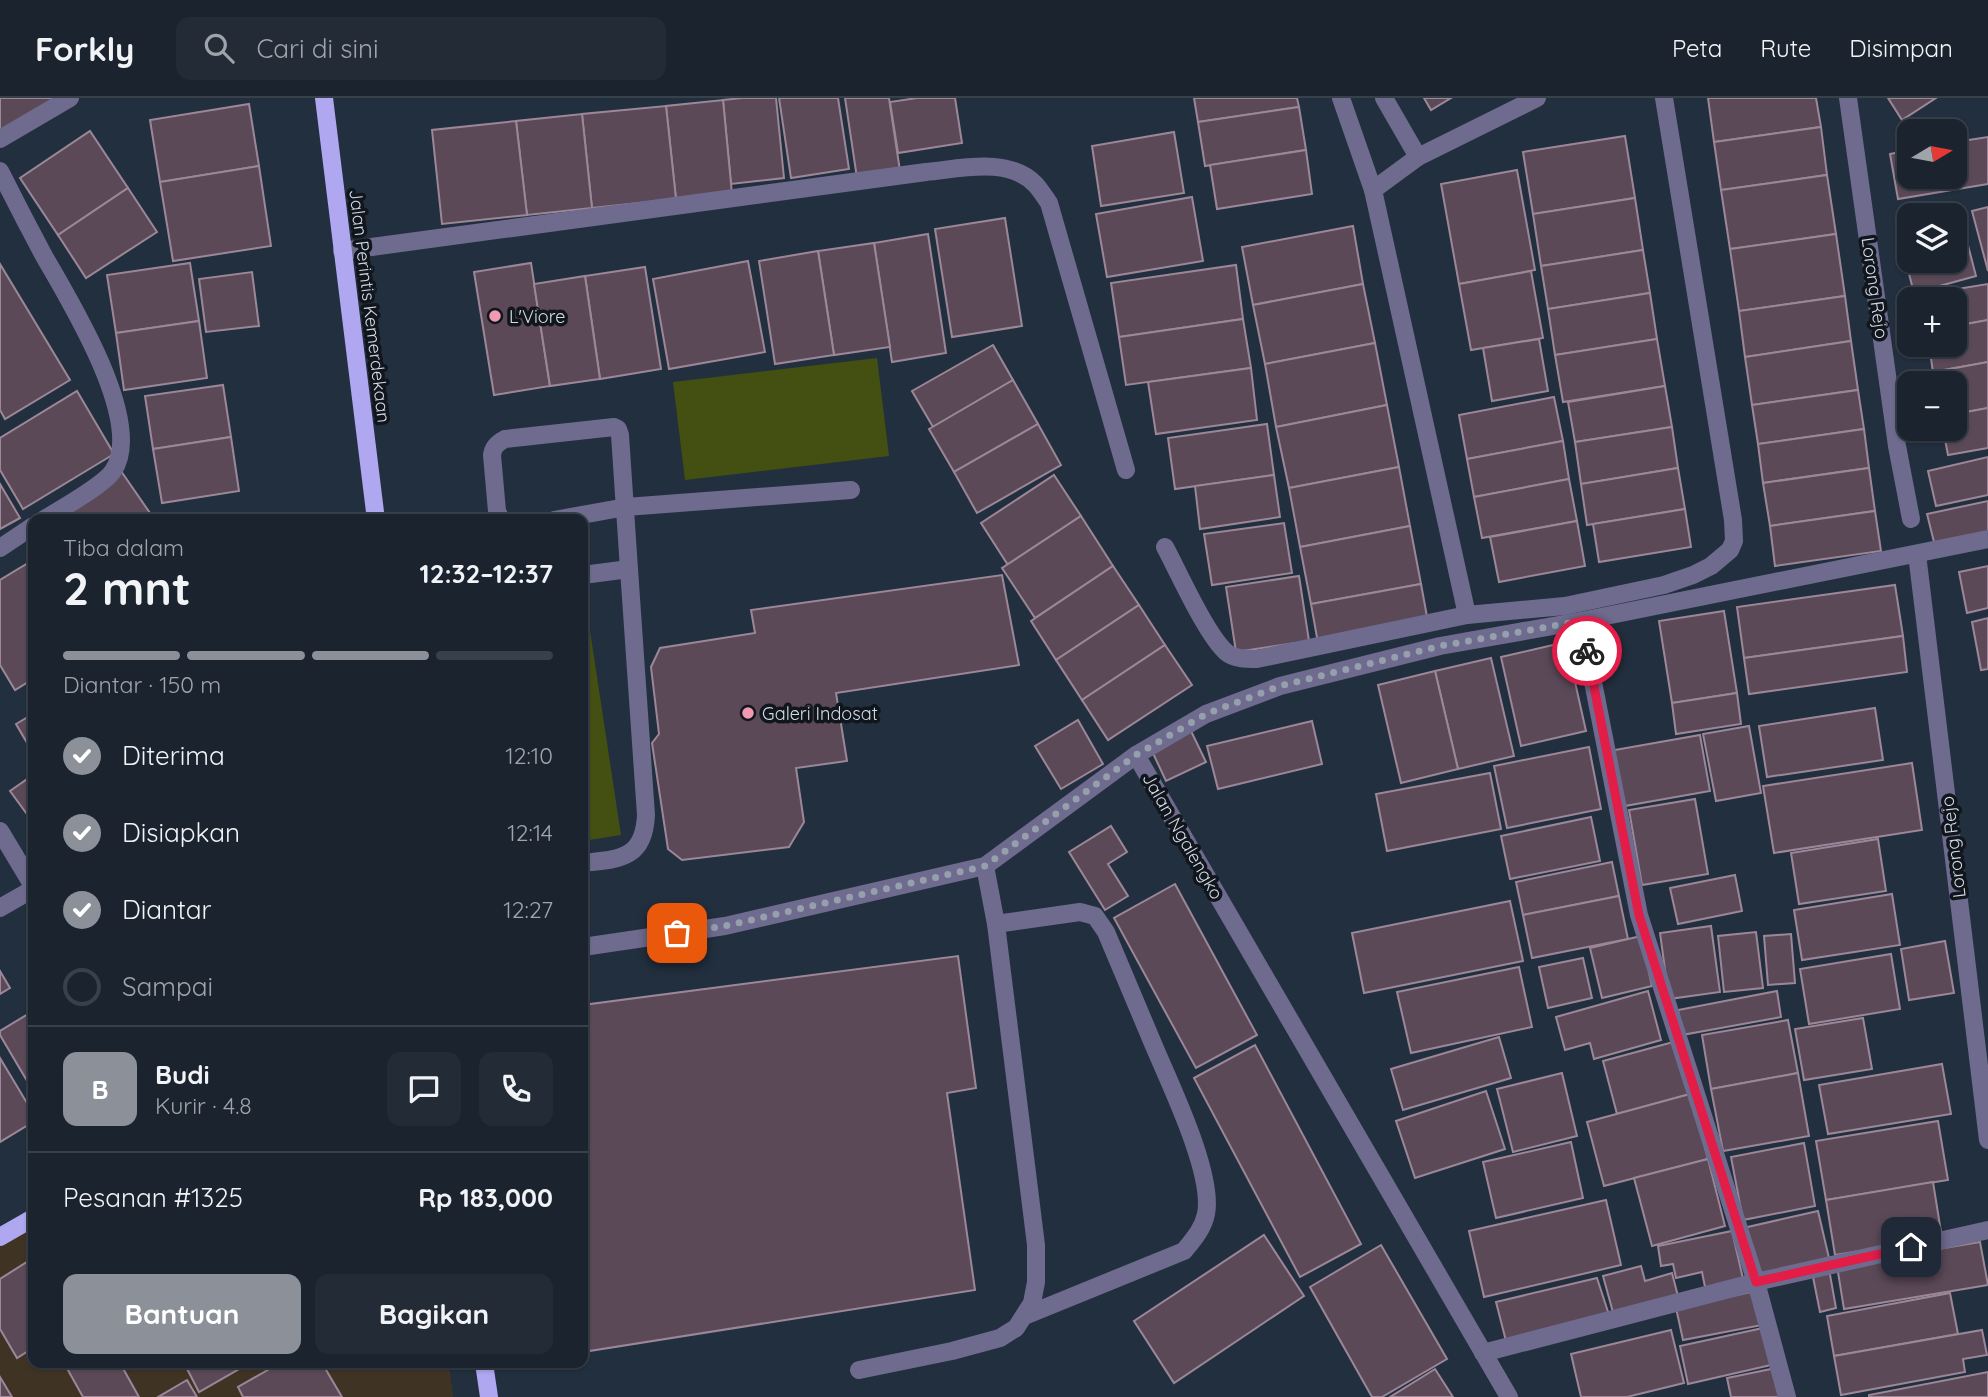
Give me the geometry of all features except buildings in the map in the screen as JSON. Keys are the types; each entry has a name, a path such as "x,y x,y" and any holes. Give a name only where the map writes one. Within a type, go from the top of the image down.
{"main road":[{"name":"Jalan Perintis Kemerdekaan","path":"324,98 375,514"},
{"path":"0,1237 28,1221"},
{"path":"485,1368 489,1397"}],"street":[{"path":"0,139 69,98"},
{"path":"1342,98 1373,190 1467,615"},
{"path":"1384,98 1418,157"},
{"path":"1373,190 1418,157 1537,98"},
{"path":"1165,547 1215,639 1227,653 1240,659 1257,659 1467,615 1565,606 1664,584 1711,566 1730,550 1734,534 1733,520 1664,98"},
{"name":"Lorong Rejo","path":"1848,98 1897,446 1911,519"},
{"path":"342,251 926,172 989,166 1017,172 1035,184 1049,203 1126,470"},
{"path":"0,171 81,318 118,412 118,461 111,474 52,514"},
{"path":"499,514 492,456 498,443 505,439 608,427 618,429 646,815 645,832 637,847 620,858 588,862"},
{"path":"587,514 625,507 851,490"},
{"path":"0,548 28,529"},
{"path":"1136,755 1206,714 1280,686 1440,646 1581,621 1988,539"},
{"name":"Lorong Rejo","path":"1917,554 1983,1064 1988,1140"},
{"path":"588,574 629,569"},
{"path":"1581,621 1639,915 1756,1282 1787,1397"},
{"name":"Jalan Ngalengko","path":"588,946 725,926 985,866 1136,755 1509,1397"},
{"path":"0,831 28,879"},
{"path":"859,1370 1000,1338 1016,1328 1027,1315 1032,1303 1037,1282 1036,1245 996,924 985,866"},
{"path":"0,908 28,891"},
{"path":"996,924 1080,912 1095,916 1106,932 1176,1099 1199,1163 1206,1192 1206,1213 1200,1231 1184,1251 1027,1315"},
{"path":"1483,1353 1756,1282 1988,1230"}],"shaded area":[{"path":"28,1230 28,1368 450,1368 453,1397 0,1397 0,1246"}],"green space":[{"path":"877,358 889,456 685,480 673,382"},
{"path":"588,624 621,835 588,840"}],"way so far":[{"path":"677,933 725,926 985,866 1136,755 1206,714 1280,686 1440,646 1581,621 1587,651"}],"place":[{"name":"L'Viore","path":"495,316"},
{"name":"Galeri Indosat","path":"748,713"}],"route":[{"path":"1587,651 1639,915 1756,1282 1911,1247"}]}
